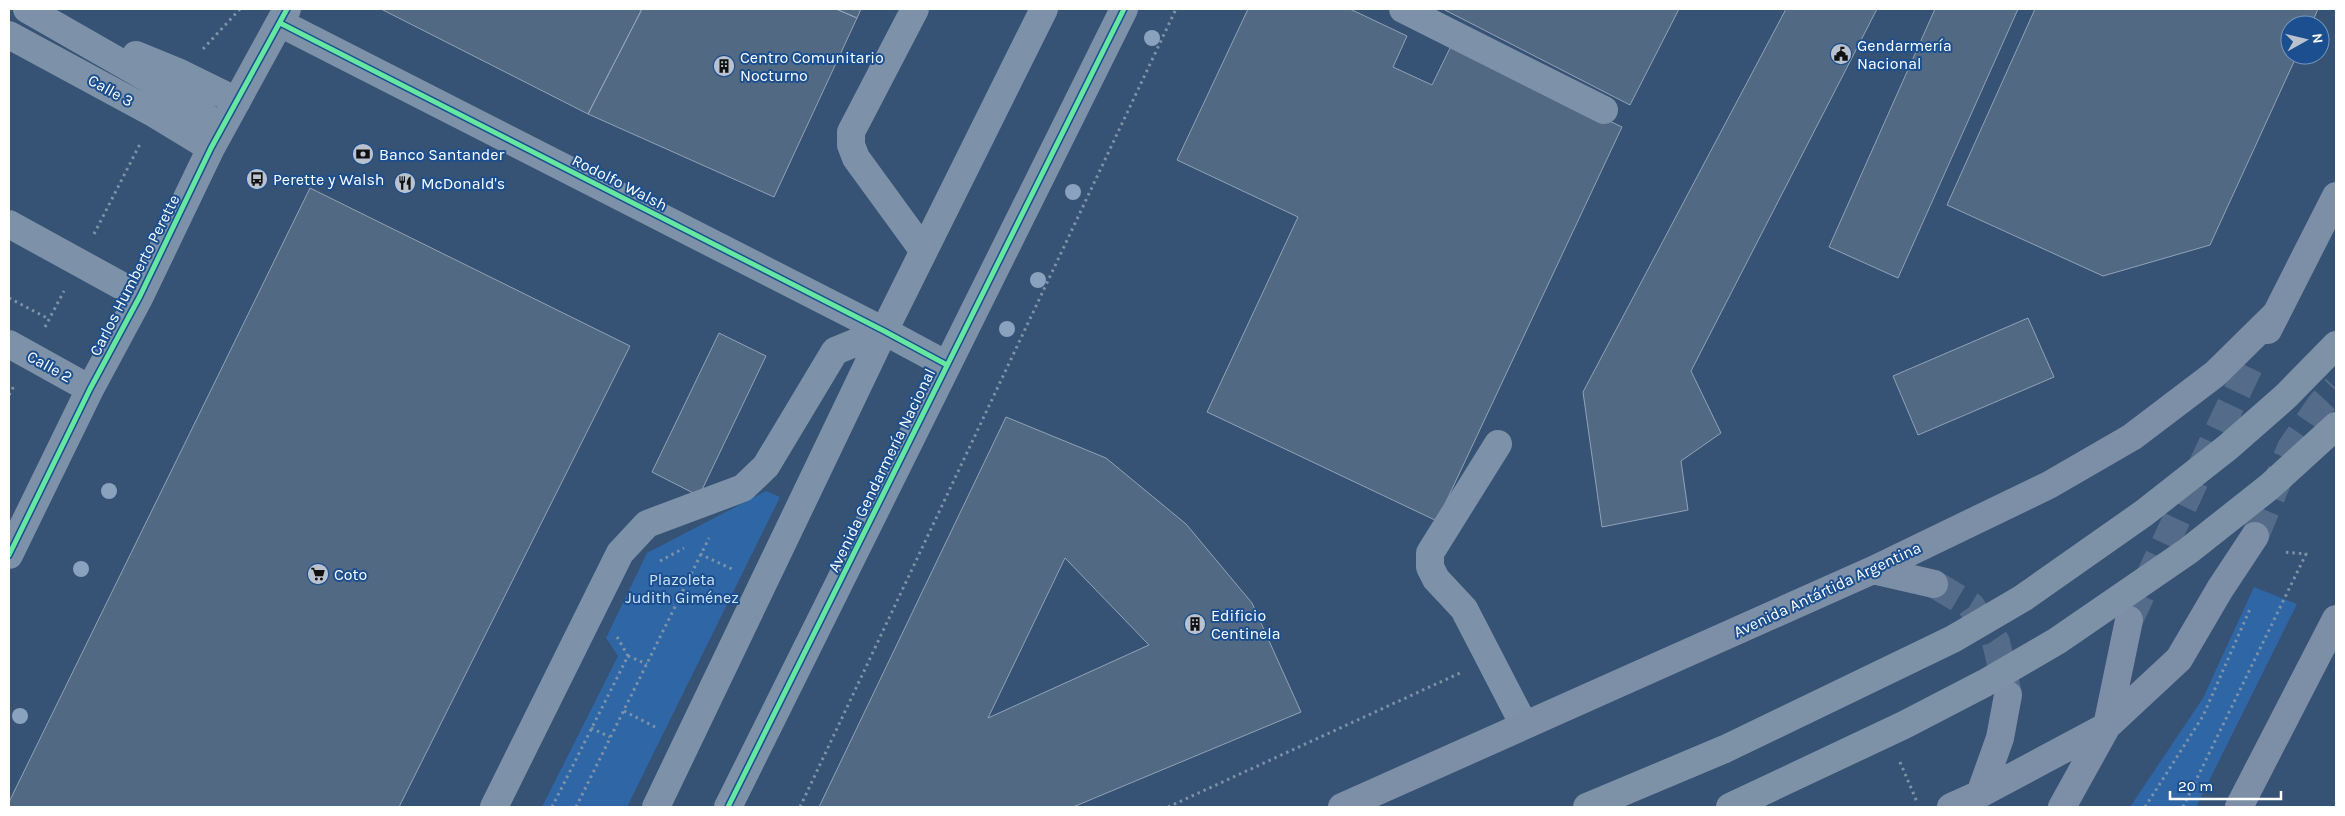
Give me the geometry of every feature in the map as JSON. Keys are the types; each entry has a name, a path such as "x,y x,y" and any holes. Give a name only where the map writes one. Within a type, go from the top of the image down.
{"highway":[{"path":"1587,807 1725,748 1953,639 2023,598 2144,513 2228,447 2286,396 2336,345"},
{"path":"1730,807 1904,726 1985,683 2057,641 2188,551 2269,487 2336,426"}],"main road":[{"path":"2252,358 2336,196"},
{"name":"Avenida Antártida Argentina","path":"1342,807 1873,570 2049,485 2132,437 2215,374 2276,314"},
{"path":"1951,807 1980,794 2107,726 2179,658 2220,589 2265,543"},
{"path":"1873,570 1934,584"},
{"path":"2239,807 2336,619"},
{"path":"2062,807 2107,726 2129,620"},
{"path":"1980,794 2000,738 2008,695"}],"street":[{"path":"915,9 851,132 851,145 856,158 923,250"},
{"path":"656,807 923,250 1044,9"},
{"name":"Avenida Gendarmería Nacional","path":"728,807 1124,9"},
{"path":"1403,9 1604,110"},
{"path":"32,12 180,73 237,101"},
{"path":"32,12 165,88 217,138"},
{"name":"Rodolfo Walsh","path":"283,16 947,365"},
{"name":"Carlos Humberto Perette","path":"9,555 90,389 140,296 217,138 283,16"},
{"name":"Calle 3","path":"9,34 155,114 217,138"},
{"path":"9,224 140,296"},
{"path":"494,807 620,553 647,524 743,488 766,466 836,351 884,331"},
{"name":"Calle 2","path":"19,349 90,389"},
{"path":"1498,444 1430,553 1430,567 1436,579 1464,609 1524,725"}],"path":[{"path":"180,73 240,9"},
{"path":"800,807 1176,9"},
{"path":"9,395 19,349 49,319 155,114"},
{"path":"9,298 49,319"},
{"path":"576,807 711,534 702,539"},
{"path":"2183,807 2306,554 2265,543"},
{"path":"658,562 685,548"},
{"path":"700,554 736,570"},
{"path":"2145,807 2203,716 2252,603"},
{"path":"620,627 616,636 628,656 647,664"},
{"path":"552,807 628,656"},
{"path":"1168,807 1490,660"},
{"path":"624,711 659,729"},
{"path":"591,728 610,738"},
{"path":"1896,754 1920,807"}],"green space":[{"name":"Plazoleta Judith Giménez","path":"766,491 780,497 627,807 542,807 618,656 606,638 647,553"},
{"path":"2254,587 2297,604 2196,807 2130,807 2203,698"}],"building":[{"path":"381,9 642,9 588,114"},
{"name":"Centro Comunitario Nocturno","path":"642,9 836,9 857,18 774,197 588,114"},
{"path":"836,9 861,9 857,18"},
{"path":"1248,9 1350,9 1407,36 1393,67 1432,85 1451,46 1622,127 1437,521 1207,412 1298,217 1177,160"},
{"path":"1443,9 1679,9 1630,105"},
{"path":"1786,9 1877,9 1691,371 1721,433 1681,461 1688,510 1602,527 1583,392"},
{"path":"1935,9 2018,9 1898,278 1829,247"},
{"path":"2035,9 2318,9 2315,15 2280,15 2280,65 2292,65 2210,245 2103,276 1947,205"},
{"name":"Coto","path":"310,188 630,346 399,807 9,807 9,802"},
{"path":"2028,318 2054,377 1918,435 1893,376"},
{"path":"719,333 766,356 699,496 652,472"},
{"name":"Edificio Centinela","path":"1006,417 1106,458 1186,524 1252,603 1301,712 1073,807 819,807","holes":["1065,558 1149,645 988,718"]}],"tunnel":[{"path":"2129,620 2253,358"},
{"path":"2255,536 2291,448 2321,404 2336,388"},
{"path":"1934,584 1971,606 1996,642 2008,694"}],"cycle path":[{"path":"9,555 90,389 140,296 211,148 287,9"},
{"path":"728,807 1124,9"},
{"path":"280,23 884,331 947,365"}],"place":[{"name":"Gendarmería Nacional","path":"1841,54"},
{"name":"Centro Comunitario Nocturno","path":"724,66"},
{"name":"Banco Santander","path":"363,154"},
{"name":"Perette y Walsh","path":"257,179"},
{"name":"McDonald's","path":"405,183"},
{"name":"Coto","path":"318,574"},
{"name":"Edificio Centinela","path":"1195,624"}]}
